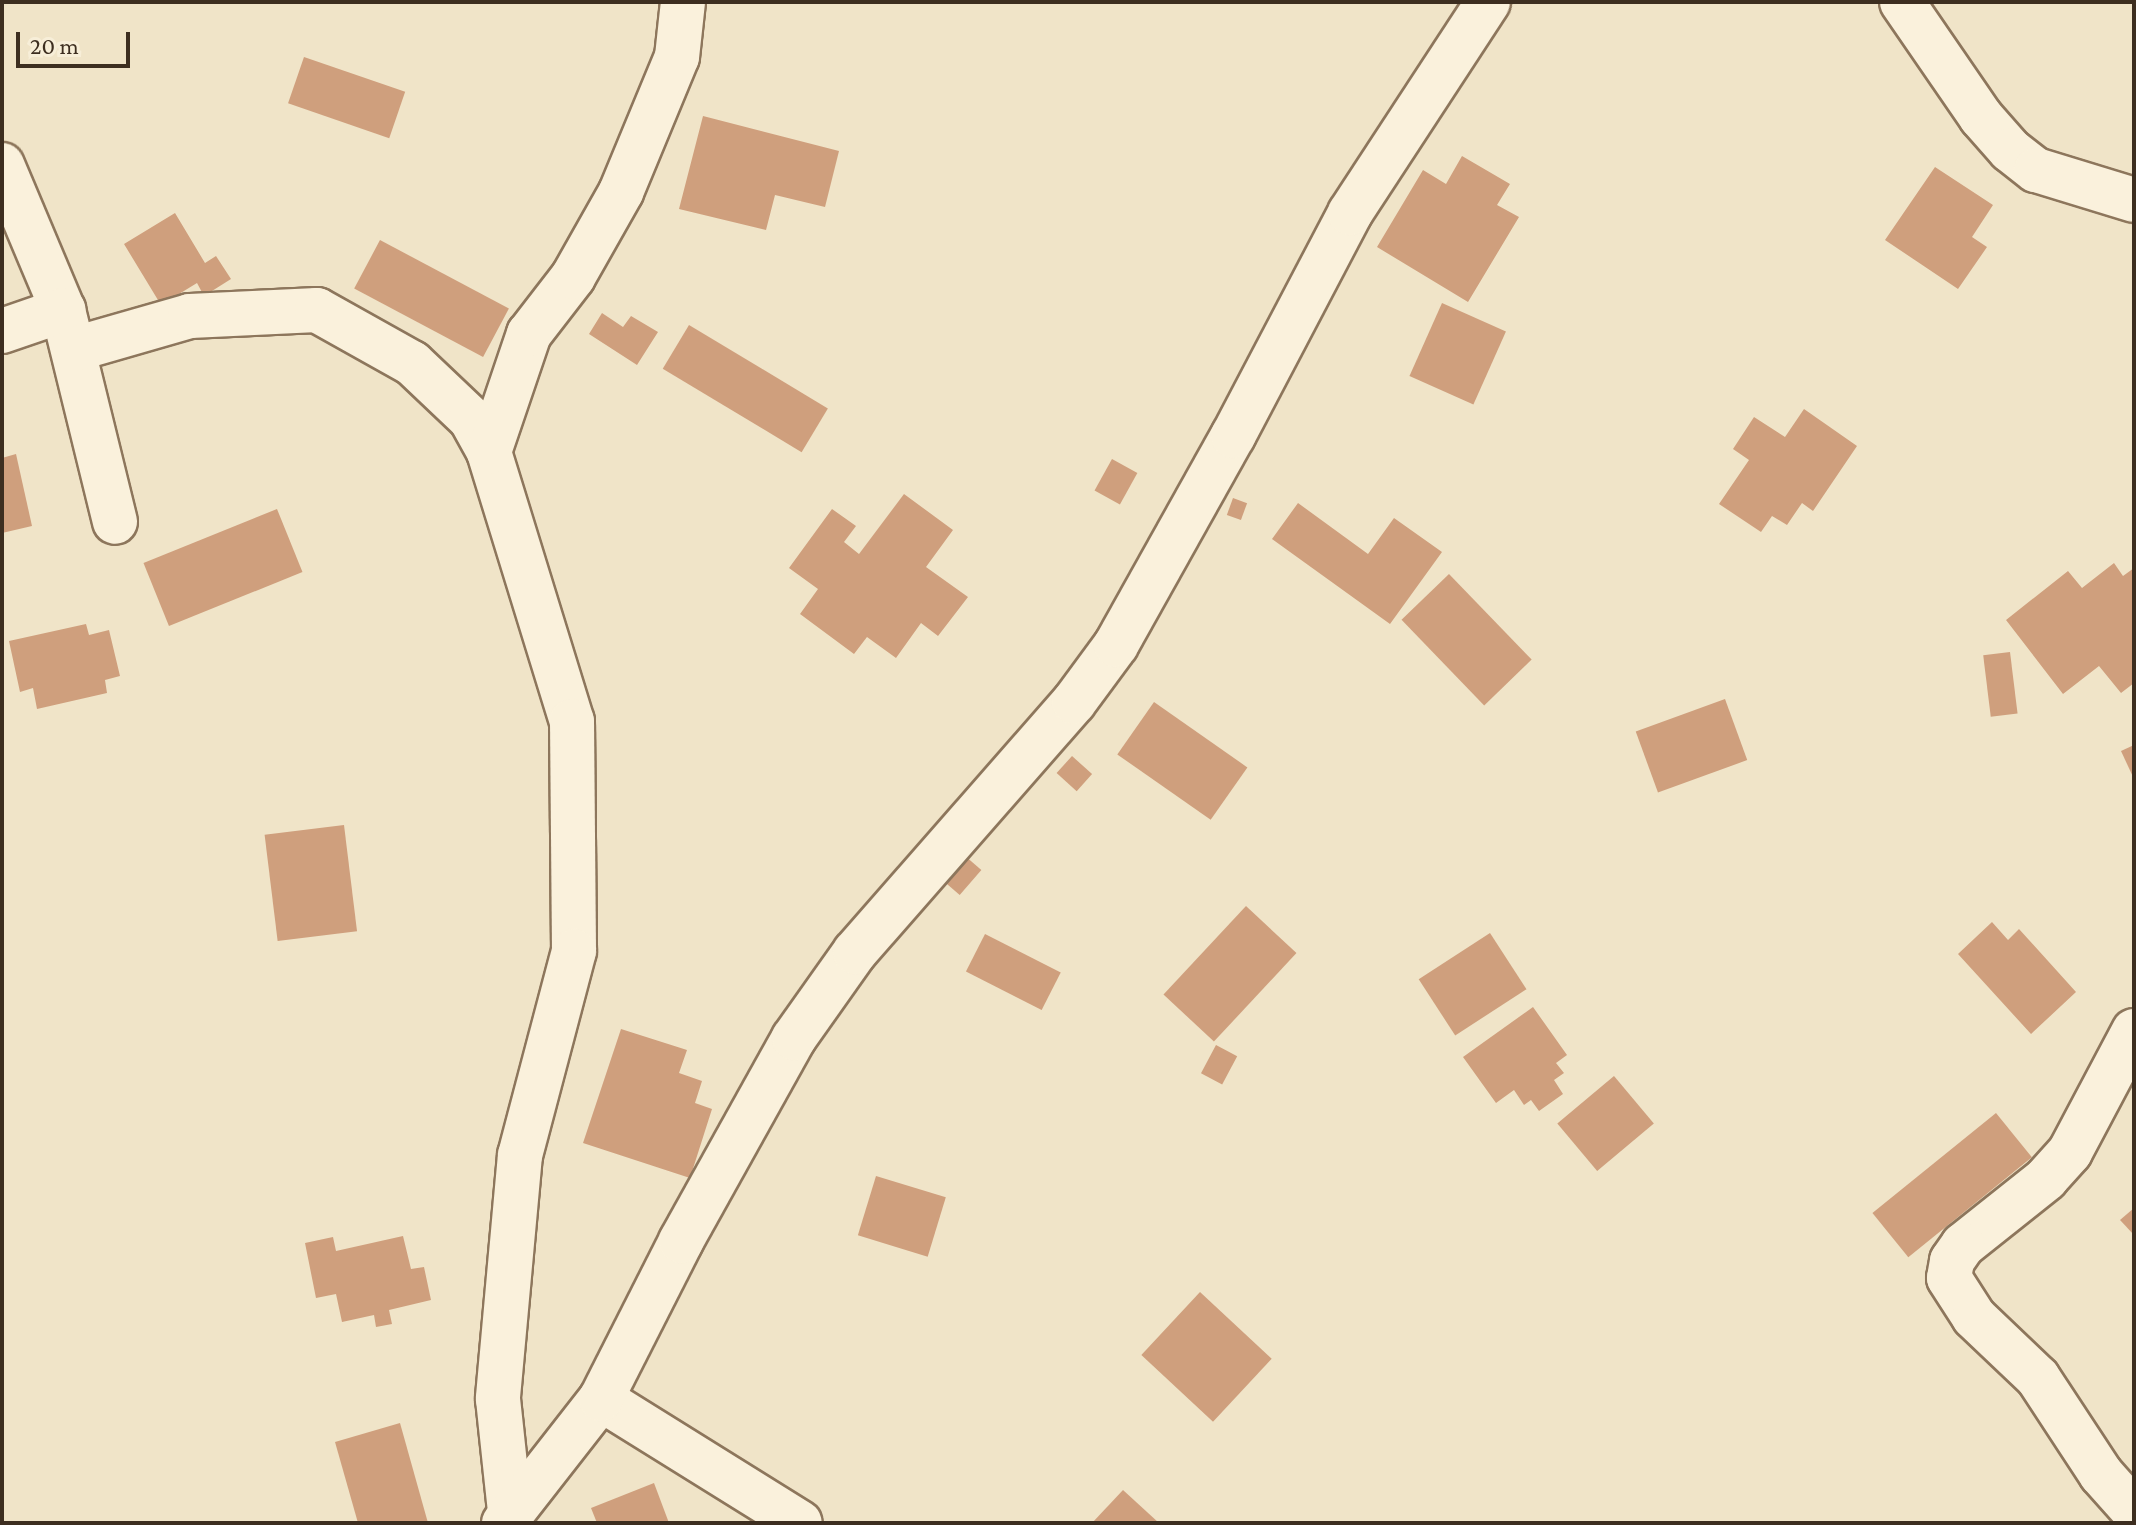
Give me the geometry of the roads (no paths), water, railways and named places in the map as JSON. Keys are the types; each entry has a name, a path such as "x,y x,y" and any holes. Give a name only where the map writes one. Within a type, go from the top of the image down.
{"street":[{"path":"489,452 529,334 573,277 621,192 677,57 683,2"},
{"path":"507,1517 601,1399 710,1186 794,1038 855,952 1074,702 1116,645 1233,436 1350,213 1488,2"},
{"path":"1902,2 1981,117 2010,150 2036,170 2134,200"},
{"path":"2,165 69,330 115,522"},
{"path":"2,331 69,330 190,316 317,310 412,363 471,419 489,452 572,721 574,951 520,1155 498,1399 507,1517"},
{"path":"2134,1031 2070,1152 2046,1179 1963,1245 1952,1261 1949,1278 1974,1317 2038,1378 2101,1474 2134,1511"},
{"path":"601,1399 800,1523"}]}
